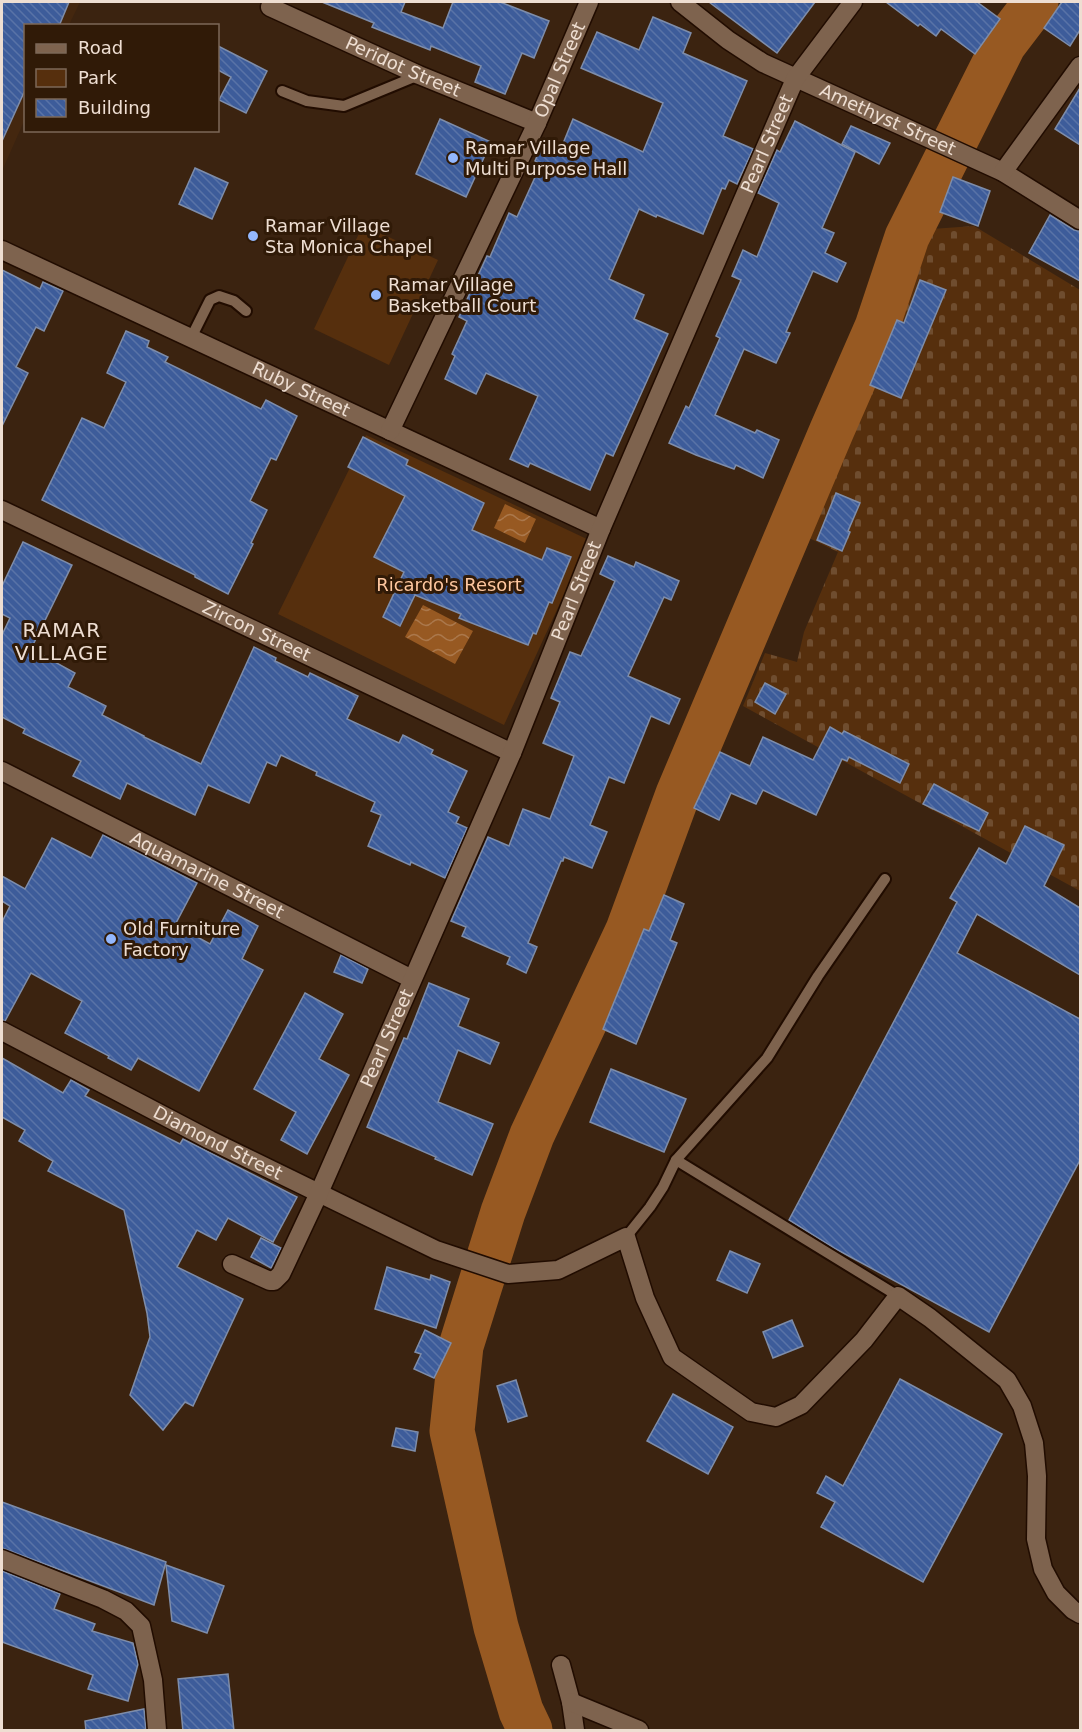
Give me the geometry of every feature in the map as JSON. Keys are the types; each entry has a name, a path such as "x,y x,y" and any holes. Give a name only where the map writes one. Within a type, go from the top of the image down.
{"street":[{"name":"Opal Street","path":"390,431 537,123 589,2"},
{"name":"Amethyst Street","path":"680,2 728,40 763,63 1003,172 1080,220"},
{"name":"Pearl Street","path":"232,1264 270,1281 278,1278 319,1193 512,753 601,529 795,79 853,2"},
{"name":"Peridot Street","path":"270,7 419,75 537,123"},
{"path":"1003,172 1078,75"},
{"name":"Ruby Street","path":"2,250 601,529"},
{"name":"Zircon Street","path":"2,510 512,753"},
{"name":"Aquamarine Street","path":"2,771 412,979"},
{"name":"Diamond Street","path":"2,1031 210,1140 436,1250 508,1274 558,1270 626,1237"},
{"path":"626,1237 645,1298 672,1357 751,1412 776,1417 801,1405 864,1340 898,1296 930,1318 1007,1380 1022,1406 1034,1443 1037,1476 1036,1539 1043,1569 1056,1593 1072,1610 1080,1614"},
{"path":"2,1559 103,1599 126,1611 141,1626 153,1680 157,1731"},
{"path":"561,1665 571,1702 574,1731"},
{"path":"571,1702 639,1731"}],"lane":[{"path":"282,90 307,101 344,106 419,75"},
{"path":"191,338 210,300 219,296 234,301 246,311"},
{"path":"626,1237 651,1207 676,1160 767,1058 818,976 885,879"},
{"path":"676,1160 898,1296"}],"shaded area":[{"path":"2,2 80,2 69,24 24,24 24,121 2,171"}],"green space":[{"name":"Ramar Village Basketball Court","path":"363,225 438,260 389,365 314,329"},
{"path":"974,226 1080,290 1080,891 743,706 765,653 797,662 804,632 838,552 809,538 918,230"},
{"name":"Ricardo's Resort","path":"366,435 589,540 504,725 278,614"}],"water":[{"path":"505,504 536,519 525,543 494,528"},
{"path":"423,605 473,631 455,664 405,637"}],"building":[{"path":"2,2 69,2 60,24 24,24 24,92 2,141"},
{"path":"322,2 405,2 401,12 443,28 453,2 500,2 549,21 534,58 522,53 505,94 475,82 481,66 431,46 430,50 372,27 374,23"},
{"path":"709,2 815,2 777,53"},
{"path":"886,2 977,2 1000,19 975,54 941,29 936,36 920,24 918,26"},
{"path":"1062,2 1080,2 1080,30 1070,46 1044,28"},
{"path":"653,17 691,33 683,53 747,81 723,136 753,149 737,184 729,180 725,189 722,188 703,234 639,209 609,279 644,295 634,319 668,334 613,456 606,453 590,490 530,463 528,467 510,459 538,396 486,373 476,394 445,379 455,356 452,354 467,321 459,317 487,256 490,257 509,213 517,217 541,164 535,161 545,138 562,146 573,119 643,152 663,103 581,68 597,32 639,50"},
{"path":"219,47 267,71 246,113 219,100 231,77 219,71"},
{"path":"1080,88 1080,145 1055,129"},
{"name":"Ramar Village Multi Purpose Hall","path":"440,119 491,142 466,197 416,174"},
{"path":"795,121 855,152 822,228 834,233 825,253 846,263 837,282 813,271 786,332 790,333 776,363 744,349 715,415 755,433 757,430 779,440 763,478 736,465 734,469 669,443 686,406 689,408 720,338 716,336 741,280 732,276 743,250 757,257 779,203 758,193 777,150 780,152"},
{"path":"851,126 890,143 879,164 842,144"},
{"path":"195,168 228,183 212,219 179,204"},
{"path":"953,177 990,191 978,226 940,212"},
{"path":"1050,215 1074,230 1080,231 1080,281 1029,253"},
{"path":"2,270 40,289 43,282 63,291 44,331 36,327 16,367 28,373 2,426"},
{"path":"920,280 946,290 901,398 870,385 897,320 904,323"},
{"path":"126,331 149,341 147,347 168,357 165,362 261,409 266,400 297,416 276,460 271,458 250,501 267,510 228,594 195,575 42,500 82,418 104,428 126,382 107,373"},
{"path":"363,437 408,460 406,465 484,503 472,530 542,560 547,548 571,557 552,603 549,602 536,634 533,633 528,645 459,618 461,614 415,595 400,626 383,617 404,572 374,557 405,496 348,467"},
{"path":"836,493 860,503 842,551 817,540"},
{"path":"23,542 72,565 31,649 75,673 68,687 106,706 102,715 144,737 201,764 254,647 276,658 275,661 308,677 310,673 358,696 347,719 399,743 403,735 433,750 431,754 467,771 448,812 459,817 456,823 467,828 445,878 368,846 381,815 371,811 375,802 316,775 317,772 281,755 276,766 267,762 249,803 208,785 195,815 127,783 120,799 73,776 81,761 23,733 25,729 2,717 2,635 10,618 2,614 2,586"},
{"path":"608,556 634,567 636,562 679,581 671,600 664,597 628,676 680,699 669,724 651,716 624,783 609,777 590,825 607,832 592,868 564,857 561,861 528,943 537,947 526,973 507,964 510,957 462,936 466,927 451,921 488,837 509,846 523,809 550,819 574,756 543,743 560,702 551,698 570,652 581,656 615,581 600,574"},
{"path":"765,683 786,694 775,714 755,702"},
{"path":"830,727 842,734 844,731 909,764 900,783 849,757 847,761 842,759 816,815 763,790 756,804 731,793 719,820 694,808 720,752 750,766 763,737 813,760"},
{"path":"934,784 988,813 979,831 923,804"},
{"path":"1025,826 1064,845 1044,886 1080,908 1080,975 977,914 957,953 1080,1019 1080,1160 989,1332 834,1248 789,1220 957,902 950,898 979,848 1006,864"},
{"path":"103,835 197,883 175,925 210,944 228,910 258,926 242,959 263,970 199,1091 138,1058 131,1070 65,1033 82,1001 31,973 5,1021 2,1020 2,922 10,906 2,901 2,876 25,889 52,838 91,858"},
{"path":"664,895 684,904 670,940 677,943 636,1044 603,1029 644,929 649,931"},
{"path":"341,955 368,969 362,983 334,972"},
{"path":"429,983 469,999 458,1026 499,1043 490,1064 458,1050 438,1102 493,1124 472,1175 367,1127 404,1038 407,1039"},
{"path":"305,993 343,1014 319,1059 349,1075 307,1154 281,1140 296,1112 254,1089"},
{"path":"2,1058 63,1093 71,1080 89,1090 85,1096 180,1144 183,1139 297,1197 273,1242 228,1218 216,1240 197,1230 177,1267 243,1299 193,1406 185,1402 163,1430 130,1395 150,1337 147,1313 124,1210 48,1171 53,1161 19,1141 25,1130 2,1117"},
{"path":"611,1069 686,1099 664,1152 590,1122"},
{"path":"261,1238 281,1248 271,1268 251,1257"},
{"path":"730,1251 760,1264 747,1293 717,1280"},
{"path":"387,1267 430,1280 431,1275 450,1282 436,1328 375,1309"},
{"path":"792,1320 803,1346 773,1358 763,1332"},
{"path":"425,1330 451,1343 434,1378 414,1369 421,1354 415,1352"},
{"path":"900,1379 1002,1434 923,1582 821,1527 835,1502 817,1493 826,1476 843,1486"},
{"path":"516,1380 527,1416 508,1422 497,1386"},
{"path":"673,1394 733,1427 708,1474 647,1441"},
{"path":"396,1428 418,1432 415,1451 392,1446"},
{"path":"2,1502 166,1562 154,1605 2,1548"},
{"path":"166,1565 224,1586 207,1633 172,1621"},
{"path":"2,1571 60,1594 54,1609 95,1624 92,1631 133,1643 138,1664 128,1701 88,1689 93,1675 2,1642"},
{"path":"228,1674 234,1731 183,1731 178,1679"},
{"path":"144,1709 146,1731 86,1731 85,1721"}],"waterway":[{"path":"530,1730 521,1711 496,1627 452,1431 461,1346 503,1212 532,1135 628,930 678,794 877,327 907,237 1004,44 1036,2"}],"place":[{"name":"Ramar Village Multi Purpose Hall","path":"453,158"},
{"name":"Ramar Village Sta Monica Chapel","path":"253,236"},
{"name":"Ramar Village Basketball Court","path":"376,295"},
{"name":"Old Furniture Factory","path":"111,939"}],"district":[{"name":"RAMAR VILLAGE","path":"62,642"}]}
